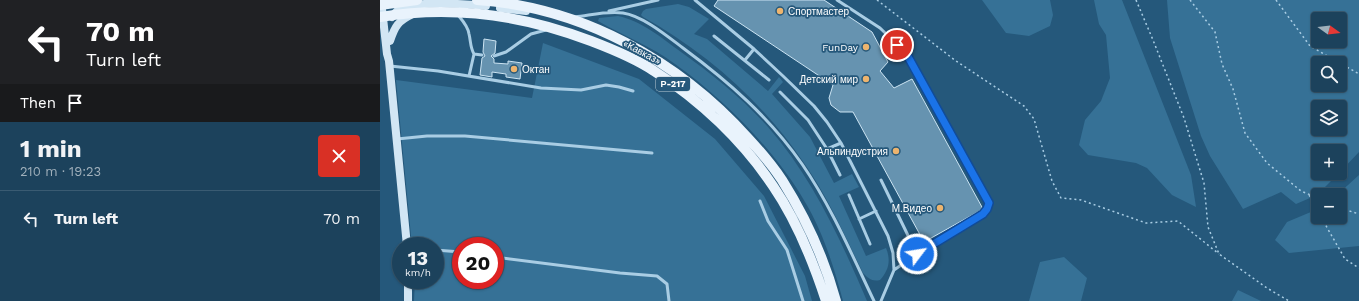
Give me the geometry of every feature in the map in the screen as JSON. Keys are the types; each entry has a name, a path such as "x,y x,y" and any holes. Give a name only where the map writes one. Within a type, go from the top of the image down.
{"main road":[{"path":"383,3 417,0"},
{"name":"«Кавказ»","path":"477,0 537,9 599,30 657,60 686,80 739,128 763,155 781,179 814,238 836,301"},
{"name":"«Кавказ»","path":"387,17 416,12 455,12 500,16 557,30 601,45 653,70 692,98 732,136 754,160 773,186 789,212 817,272 826,301"}],"street":[{"path":"515,0 527,3 537,9"},
{"path":"383,3 387,17 388,41 391,54 390,63 406,237"},
{"path":"388,41 382,31 387,17 403,7 426,4 477,5 525,11 537,9"},
{"path":"388,41 398,22 416,12"},
{"path":"408,289 408,301"}],"lane":[{"path":"567,18 604,12 658,0"},
{"path":"695,0 754,49 814,106 841,143 888,236 893,252 894,270 881,301"},
{"path":"837,0 880,28 906,53 989,203 983,214 917,254 894,270"},
{"path":"455,12 465,24 469,34 470,46 474,54 470,76"},
{"path":"604,12 625,13 641,19 668,37 714,70 742,94 771,125 802,164 836,223 874,301"},
{"path":"494,56 506,52 531,34 541,31 557,30"},
{"path":"714,36 746,60 768,80"},
{"path":"746,60 754,49"},
{"path":"474,54 482,55"},
{"path":"390,63 561,90 581,90 606,85 633,91"},
{"path":"780,92 808,120 840,175"},
{"path":"397,139 427,136 465,136 652,153"},
{"path":"826,149 841,143"},
{"path":"881,180 917,254"},
{"path":"849,195 870,244"},
{"path":"760,201 768,221 787,250 803,301"},
{"path":"859,219 876,211"},
{"path":"504,258 620,273 657,276 667,284 669,301"}],"path":[{"path":"877,0 956,61 1024,106 1034,119 1052,181 1061,198 1081,200 1146,222 1178,221 1219,254 1266,288 1289,301"},
{"path":"1136,0 1184,118 1204,183 1208,227 1219,254"},
{"path":"1190,0 1215,32 1222,64 1233,89 1245,133 1267,163 1301,191 1309,194 1311,198"},
{"path":"1276,0 1310,46 1359,74"},
{"path":"1347,210 1359,214"},
{"path":"1325,224 1344,259 1359,268"}],"shaded area":[{"path":"982,0 1050,0 1053,15 1050,26 1029,36 1006,33"},
{"path":"1094,0 1122,0 1191,175 1196,207 1172,195 1147,168 1136,163 1088,155 1079,145 1085,120 1101,101 1110,78 1106,35 1099,24"},
{"path":"1167,0 1359,0 1359,152 1347,165 1347,144 1311,144 1311,180 1332,180 1324,188 1311,188 1311,198 1296,204 1281,192 1243,209 1210,156 1201,136 1170,38"},
{"path":"678,4 689,7 709,19 694,34 707,39 768,91 779,77 783,82 772,94 810,137 834,183 852,174 859,187 839,196 866,256 886,248 889,261 887,269 880,280 872,280 863,273 821,189 804,163 771,120 732,81 711,63 689,46 641,15 646,9"},
{"path":"618,16 627,18 643,26 693,60 737,96 768,127 784,146 812,188 836,232 867,301 843,301 827,250 811,213 793,183 764,145 730,109 675,64 647,46 598,21 599,18"},
{"path":"543,43 639,79 715,139 764,196 805,276 812,301 414,301 415,289 444,289 444,237 411,237 396,80 532,98"},
{"path":"1359,175 1359,246 1289,253 1275,240 1287,222 1311,212 1311,224 1347,224 1347,188 1345,188"},
{"path":"1064,257 1087,278 1081,301 1029,301 1040,262"},
{"path":"1238,290 1261,301 1232,301"}],"building":[{"path":"718,0 824,0 872,32 888,62 880,71 894,88 912,79 983,209 924,242 853,112 840,112 831,105 829,98 833,85 714,6"},
{"path":"484,39 496,41 495,53 491,56 494,59 494,63 508,64 508,61 522,63 520,79 506,77 506,74 492,72 492,77 480,75 482,58 485,56 483,52"}],"place":[{"name":"Спортмастер","path":"780,11"},
{"name":"FunDay","path":"866,47"},
{"name":"Октан","path":"514,69"},
{"name":"Детский мир","path":"866,79"},
{"name":"Альпиндустрия","path":"896,151"},
{"name":"М.Видео","path":"940,208"}],"route":[{"path":"897,45 906,53 989,203 983,214 917,254"}]}
